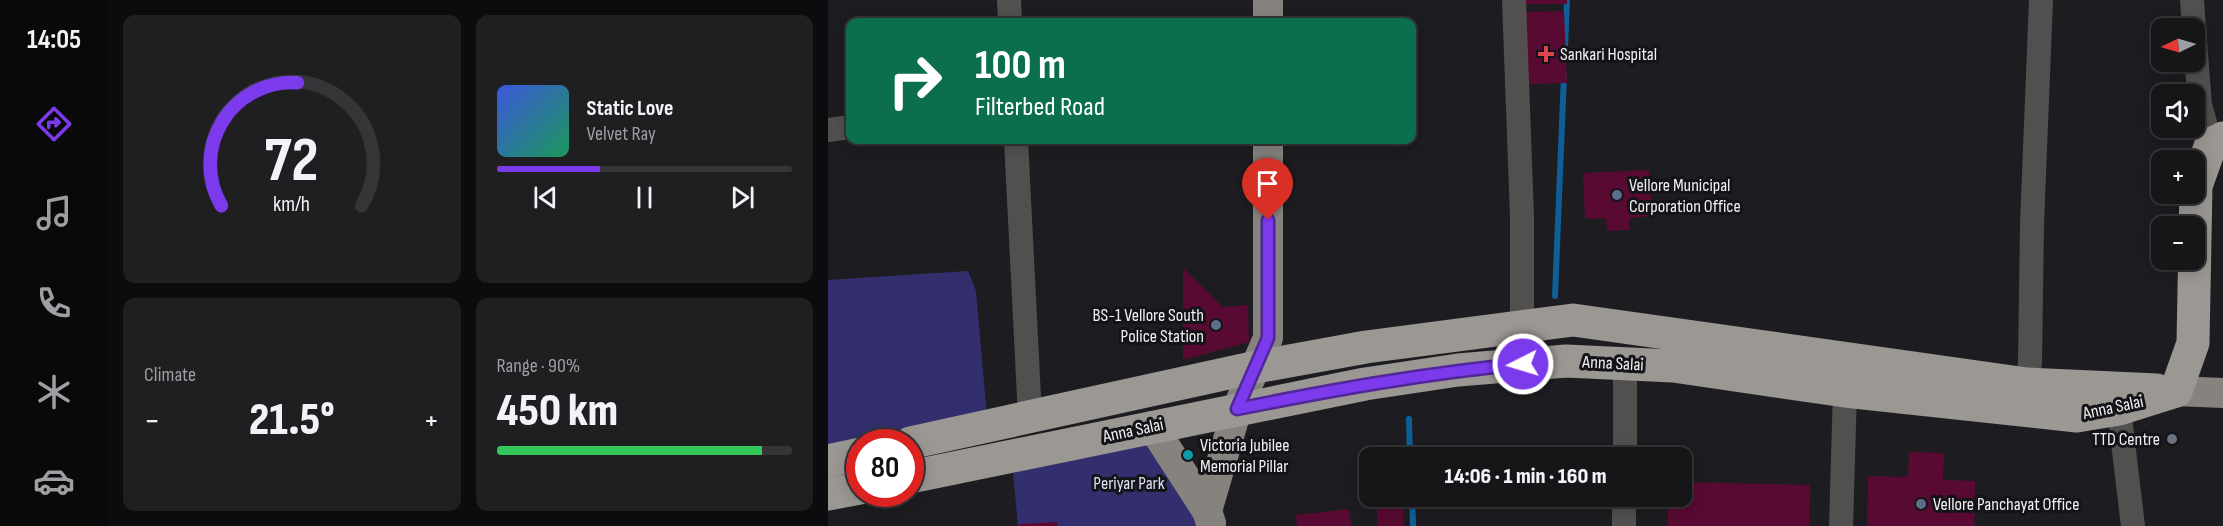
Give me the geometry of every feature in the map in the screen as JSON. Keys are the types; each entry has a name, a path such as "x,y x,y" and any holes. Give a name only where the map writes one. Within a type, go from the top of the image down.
{"highway":[{"path":"2176,391 2193,343 2196,186 2217,141"},
{"name":"Anna Salai","path":"924,440 1256,367 1366,347 1573,320 2027,384 2176,391"},
{"name":"Anna Salai","path":"924,474 1365,384 1458,370 1566,361 1673,366 1845,391 2077,416 2119,409 2176,391"},
{"path":"828,460 846,457"},
{"path":"828,494 846,491"}],"main road":[{"path":"1268,18 1269,0"},
{"path":"1210,518 1237,409 1268,338 1268,144"},
{"name":"Anna Salai","path":"2176,391 2223,393"},
{"path":"1152,426 1210,518"}],"street":[{"path":"1009,0 1010,18"},
{"path":"1514,0 1522,218 1522,326"},
{"path":"2027,384 2030,363 2032,225 2041,0"},
{"path":"2192,0 2193,18"},
{"path":"2197,72 2200,105 2217,141"},
{"path":"828,130 846,128"},
{"path":"1016,144 1030,417"},
{"path":"1624,447 1625,363"},
{"path":"1841,526 1845,391"},
{"path":"2119,409 2133,526"},
{"path":"1624,507 1624,526"}],"green space":[{"path":"968,271 976,291 987,417 924,432 924,429 846,429 846,448 828,455 828,280"},
{"name":"Periyar Park","path":"1148,433 1205,526 1018,526 1013,473"}],"building":[{"path":"1526,0 1567,0 1567,4 1526,4"},
{"path":"1564,11 1567,83 1527,84 1524,12"},
{"name":"Vellore Municipal Corporation Office","path":"1649,170 1652,216 1629,218 1629,230 1607,231 1606,218 1585,219 1583,173"},
{"name":"BS-1 Vellore South Police Station","path":"1183,268 1223,307 1248,305 1249,342 1183,360"},
{"name":"Vellore Panchayat Office","path":"1909,452 1944,453 1943,480 1975,481 1974,526 1867,526 1868,476 1908,477"},
{"path":"1692,482 1810,485 1809,526 1668,526 1668,507 1692,507"},
{"path":"1377,507 1403,507 1404,526 1378,526"},
{"path":"1349,509 1351,526 1297,526 1296,515"},
{"path":"1057,522 1057,526 1019,526 1019,524"}],"waterway":[{"path":"1565,47 1567,0"},
{"path":"1555,296 1564,75"},
{"path":"1409,419 1410,447"},
{"path":"1412,507 1413,526"}],"place":[{"name":"Sankari Hospital","path":"1546,54"},
{"name":"Vellore Municipal Corporation Office","path":"1617,195"},
{"name":"BS-1 Vellore South Police Station","path":"1216,325"},
{"name":"TTD Centre","path":"2172,439"},
{"name":"Victoria Jubilee Memorial Pillar","path":"1188,455"},
{"name":"Vellore Panchayat Office","path":"1921,504"}],"route":[{"path":"1268,220 1268,338 1237,409 1365,384 1458,370 1523,364"}]}
